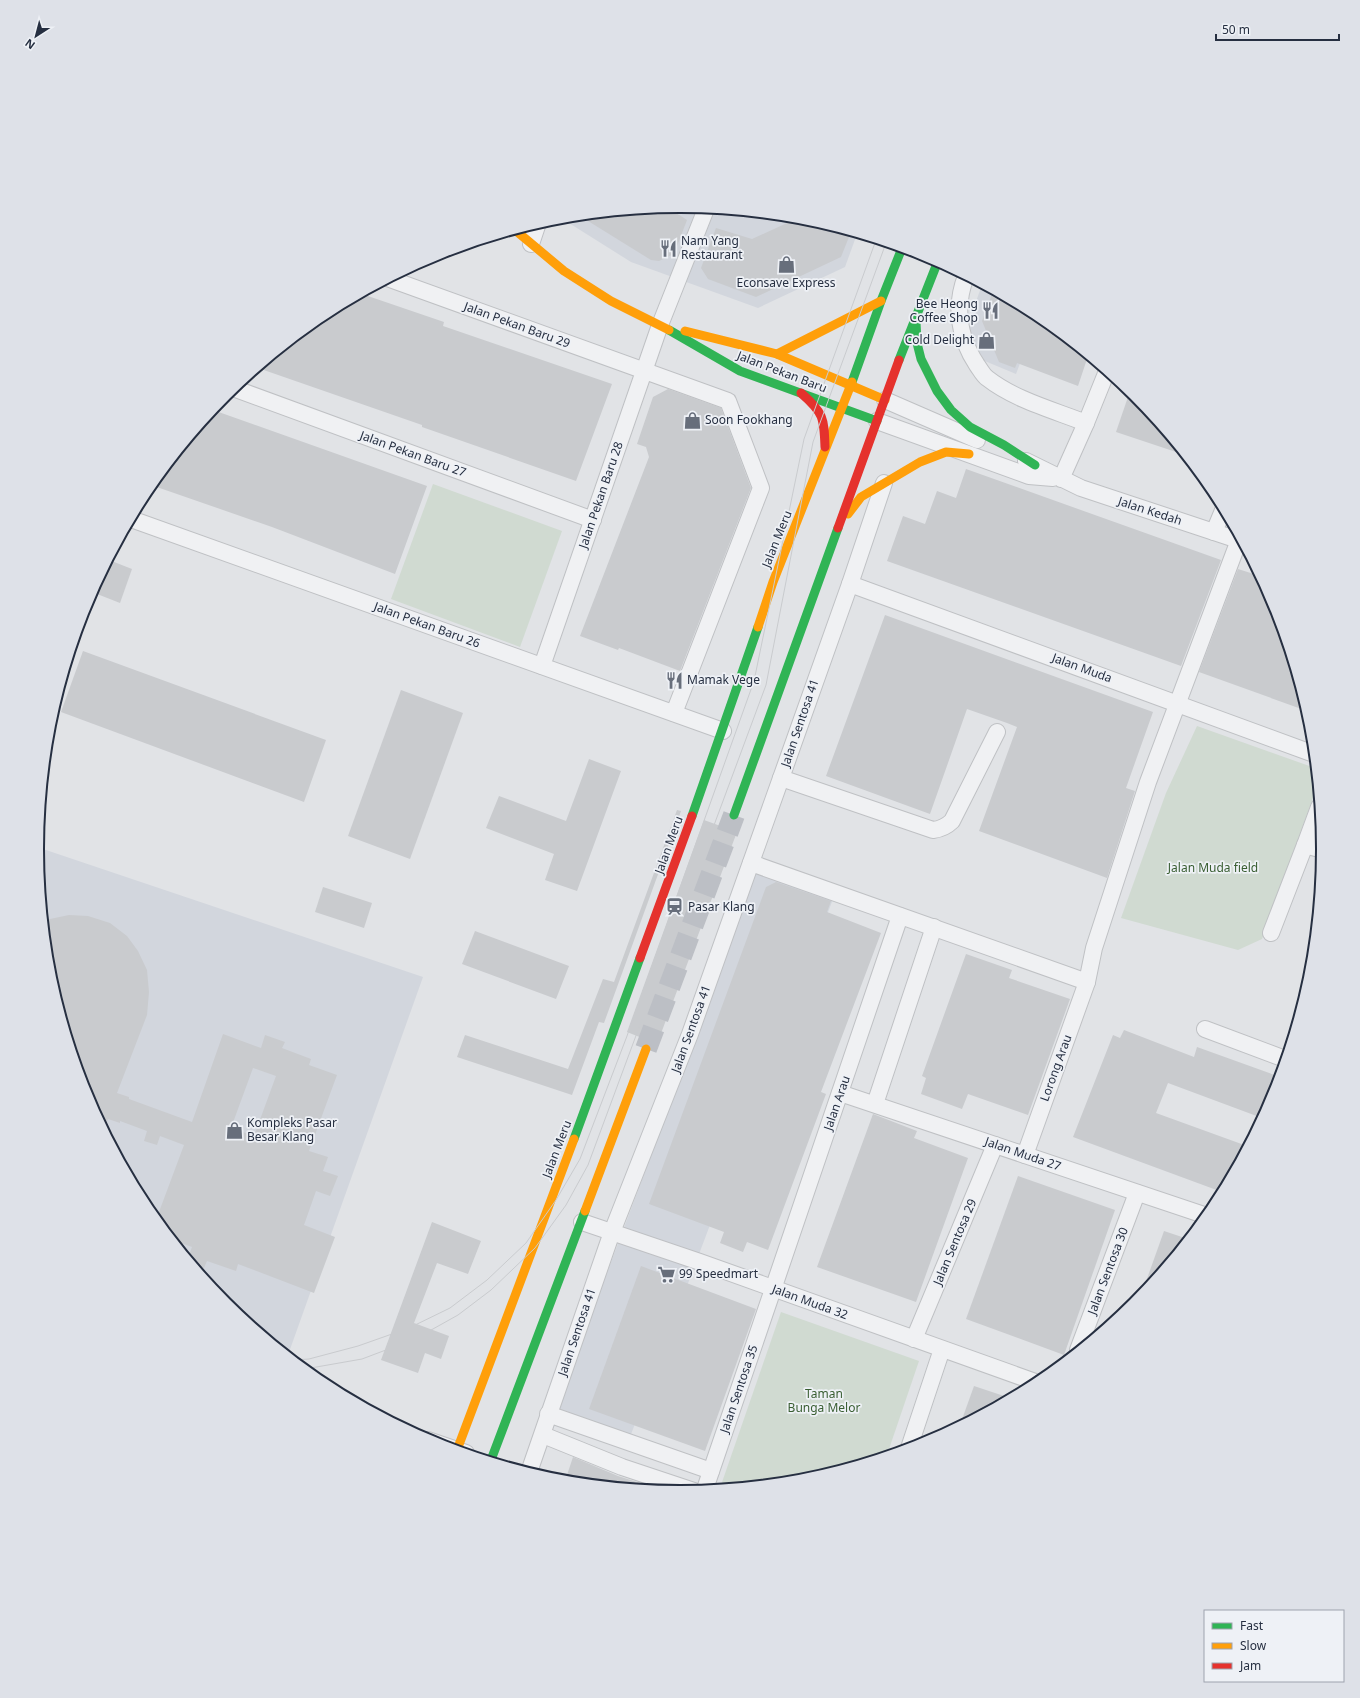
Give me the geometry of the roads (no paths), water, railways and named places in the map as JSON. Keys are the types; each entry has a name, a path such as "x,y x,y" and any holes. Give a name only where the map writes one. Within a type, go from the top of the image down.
{"main road":[{"name":"Jalan Pekan Baru","path":"519,234 564,271 611,301 660,325 740,371 877,421"},
{"name":"Jalan Meru","path":"459,1445 598,1074 723,731 773,582 852,386 881,301 900,253"},
{"path":"734,815 877,421 936,267"},
{"path":"936,267 916,316 918,350 929,378 946,402 964,423 975,431 1004,445 1035,465"},
{"path":"777,354 881,301"},
{"name":"Jalan Pekan Baru","path":"660,325 777,354 885,400"},
{"path":"801,393 822,413 824,421 825,452"},
{"path":"839,526 861,497 920,462 946,452 969,454"},
{"path":"492,1456 646,1049"}],"street":[{"name":"Jalan Pekan Baru 28","path":"542,666 660,325 704,214"},
{"path":"531,244 536,230"},
{"name":"Jalan Pekan Baru 29","path":"395,281 644,372 728,401 761,488 674,713"},
{"path":"964,281 960,292 960,328 969,353 985,377 1013,394 1086,423"},
{"path":"1061,479 1105,377"},
{"name":"Jalan Pekan Baru 27","path":"239,391 593,520"},
{"path":"885,400 1035,465 1061,479"},
{"path":"877,421 1029,476 1061,479"},
{"name":"Jalan Kedah","path":"1061,479 1081,488 1235,538"},
{"name":"Jalan Sentosa 41","path":"531,1467 612,1232 690,1034 850,584 884,483"},
{"path":"1214,532 1221,515"},
{"name":"Jalan Pekan Baru 26","path":"136,521 723,731"},
{"name":"Lorong Arau","path":"1025,1155 1087,982 1094,948 1148,782 1238,545"},
{"name":"Jalan Muda","path":"850,584 1309,752"},
{"path":"781,778 934,830 940,829 947,826 952,821 997,732"},
{"path":"1271,933 1315,817"},
{"path":"1305,845 1316,848"},
{"path":"751,863 1087,982"},
{"name":"Jalan Arau","path":"773,1289 900,916"},
{"path":"875,1104 934,927"},
{"path":"1205,1029 1280,1057"},
{"name":"Jalan Muda 27","path":"840,1093 1201,1214"},
{"name":"Jalan Sentosa 29","path":"914,1339 995,1145"},
{"name":"Jalan Sentosa 30","path":"1081,1342 1137,1193"},
{"name":"Jalan Muda 32","path":"582,1222 1030,1380"},
{"name":"Jalan Sentosa 35","path":"707,1484 773,1289"},
{"path":"911,1441 942,1349"},
{"path":"548,1414 711,1471"},
{"path":"543,1435 622,1467 676,1485"}],"tunnel":[{"path":"646,1049 734,815"}],"tram line":[{"path":"301,1360 309,1359 358,1346 409,1328 450,1308 487,1280 526,1243 556,1200 580,1159 627,1036 754,681 804,439 875,244"},
{"path":"312,1368 362,1359 415,1339 458,1315 491,1290 535,1248 566,1205 588,1165 766,685 813,442 884,247"}],"place":[{"name":"Nam Yang Restaurant","path":"668,248"},
{"name":"Econsave Express","path":"786,264"},
{"name":"Bee Heong Coffee Shop","path":"991,311"},
{"name":"Cold Delight","path":"987,340"},
{"name":"Soon Fookhang","path":"692,420"},
{"name":"Mamak Vege","path":"674,680"},
{"name":"Pasar Klang","path":"675,907"},
{"name":"Kompleks Pasar Besar Klang","path":"234,1130"},
{"name":"99 Speedmart","path":"666,1274"}],"park label":[{"name":"Jalan Muda field","path":"1213,868"},
{"name":"Taman Bunga Melor","path":"824,1401"}]}
